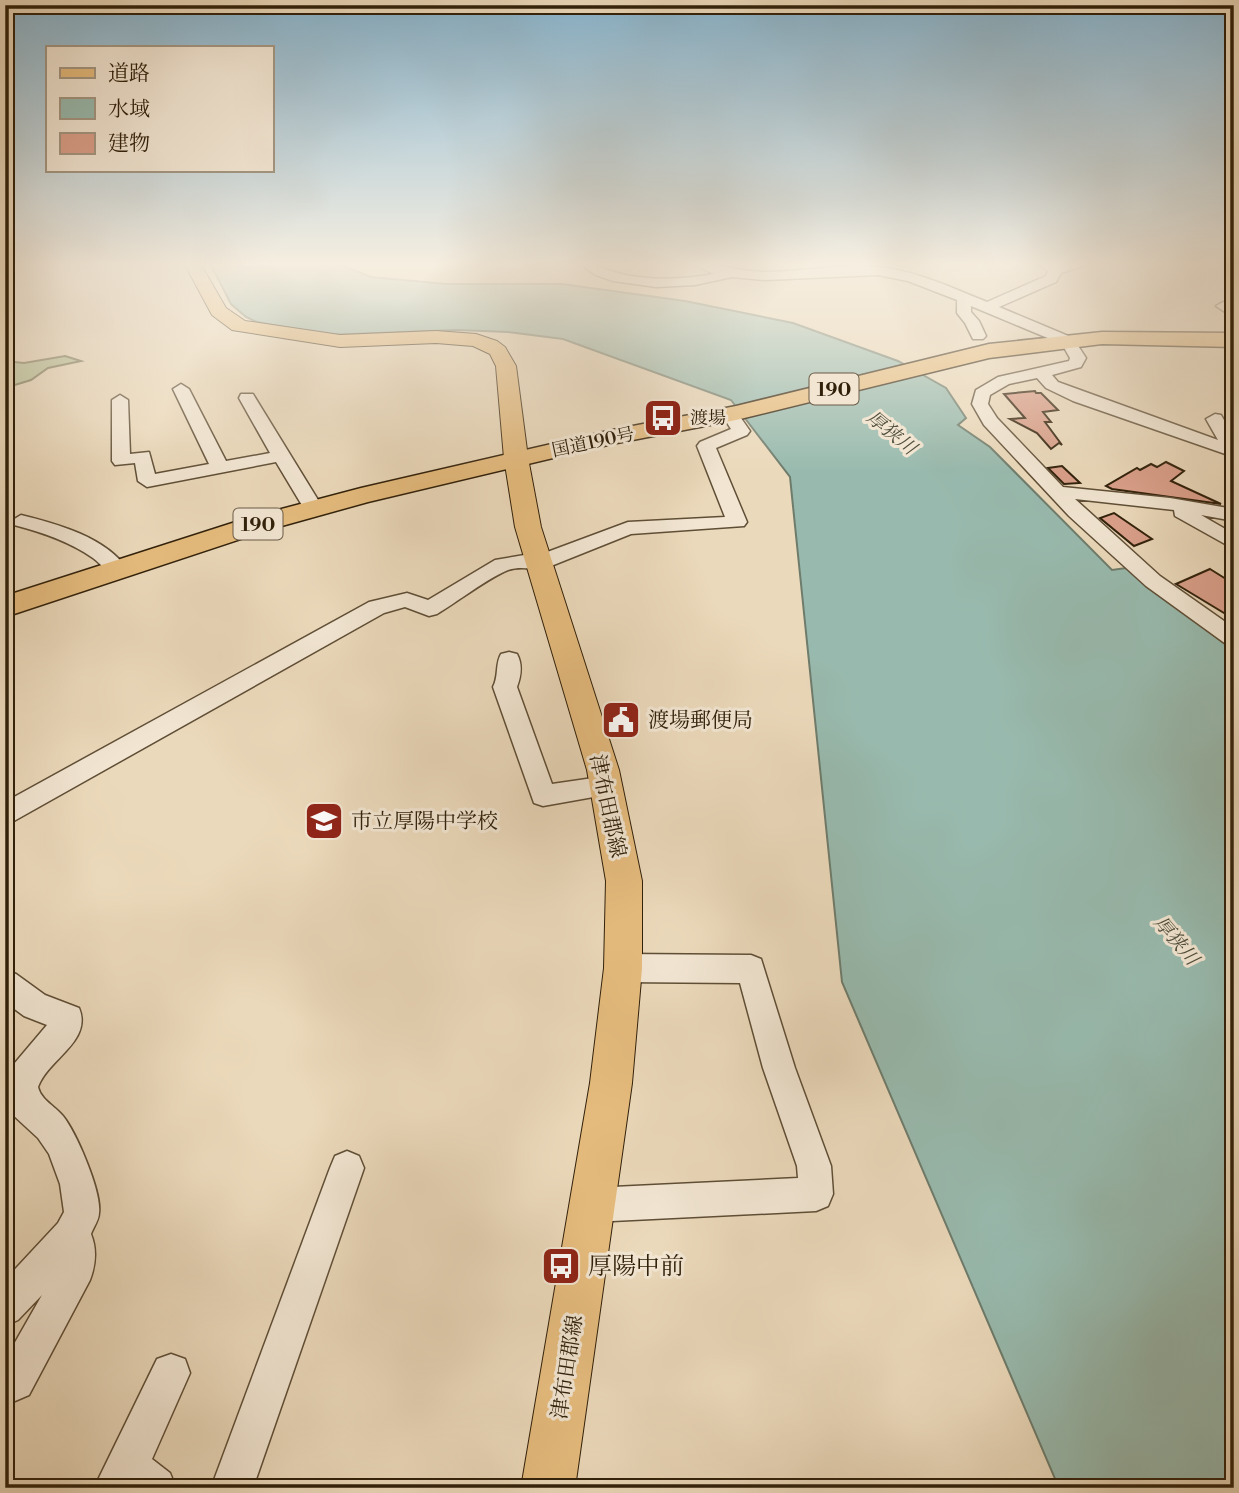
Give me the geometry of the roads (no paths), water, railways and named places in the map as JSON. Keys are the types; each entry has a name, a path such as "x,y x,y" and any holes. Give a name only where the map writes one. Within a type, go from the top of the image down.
{"highway":[{"name":"国道190号","path":"5,607 313,508 516,458 733,414 989,351 1068,341 1148,337 1234,340"}],"main road":[{"name":"津布田郡線","path":"278,333 340,341 463,338 490,345 504,358 516,458 528,527 607,786 624,881 623,968 611,1083 548,1488"}],"street":[{"path":"1048,333 1068,341 1078,358 1075,364 991,385 982,393 980,404 990,421 1076,512 1153,581 1234,639"},
{"path":"1040,371 1052,385 1079,397 1228,450 1227,440 1214,419"},
{"path":"181,389 220,468"},
{"path":"247,398 313,508"},
{"path":"120,400 121,461 143,456 148,481 281,456"},
{"path":"5,815 377,607 407,600 429,609 502,565 537,561 628,528 737,522 706,446 741,431 733,414"},
{"path":"1058,492 1170,504 1234,515"},
{"path":"1170,504 1234,543"},
{"path":"21,521 46,526 110,559 118,570"},
{"path":"509,660 510,676 505,687 543,796 607,786"},
{"path":"592,1205 816,1194 814,1166 779,1068 751,969 623,968"},
{"path":"5,984 35,1006 68,1018 68,1024 25,1075 22,1087 25,1103 50,1126 63,1145 77,1184 82,1213 72,1236 5,1307"},
{"path":"232,1488 348,1168"},
{"path":"15,1381 78,1267 77,1244 72,1236"},
{"path":"133,1480 171,1373"}],"water":[{"path":"314,333 387,333 327,335"},
{"name":"厚狭川","path":"513,333 820,333 898,361 946,388 966,418 958,425 990,447 1112,570 1126,568 1229,647 1234,654 1234,1488 1059,1488 842,982 790,477 731,400 563,339"}],"place":[{"name":"渡場","path":"663,418"},
{"name":"渡場郵便局","path":"621,720"},
{"name":"市立厚陽中学校","path":"324,821"},
{"name":"厚陽中前","path":"561,1266"}]}
